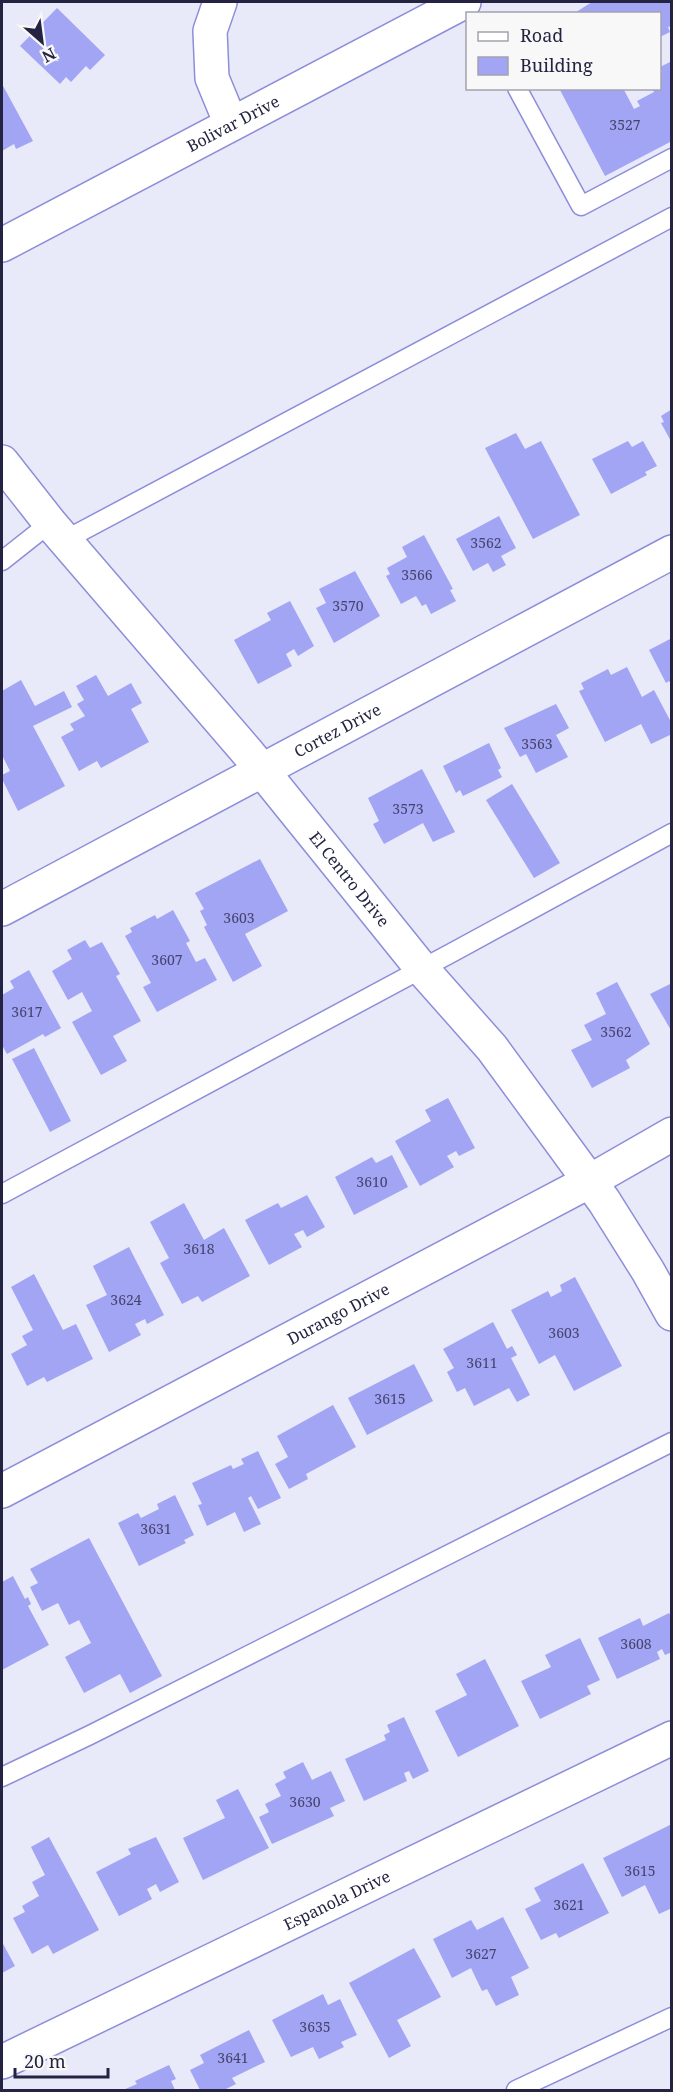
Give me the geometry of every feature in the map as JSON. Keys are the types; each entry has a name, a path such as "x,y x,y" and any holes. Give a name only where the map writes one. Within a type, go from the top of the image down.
{"street":[{"path":"220,2 210,31 212,78 231,124"},
{"name":"Bolivar Drive","path":"2,245 464,2"},
{"name":"El Centro Drive","path":"2,462 57,531 261,770 422,969 492,1048 590,1181 648,1271 672,1314"},
{"name":"Cortez Drive","path":"2,909 672,552"},
{"name":"Durango Drive","path":"2,1491 590,1181 672,1134"},
{"name":"Espanola Drive","path":"2,2062 672,1738"}],"lane":[{"path":"518,90 581,206 672,158"},
{"path":"2,561 672,217"},
{"path":"2,1194 672,833"},
{"path":"2,1777 101,1730 672,1442"},
{"path":"516,2091 672,2017"}],"building":[{"path":"592,2 672,2 672,26 668,27 670,32 661,36 661,12 576,12"},
{"path":"57,8 105,55 90,70 86,66 71,82 66,77 60,84 20,46"},
{"path":"672,61 672,141 605,176 560,90 624,90 634,109 640,106 637,101 654,92 653,90 661,90 661,66"},
{"path":"2,84 33,141 16,149 14,144 2,151"},
{"path":"672,409 672,443 661,423 664,422 661,416"},
{"path":"516,433 525,449 541,441 580,515 533,539 485,448"},
{"path":"628,441 632,447 643,441 657,466 645,472 647,475 611,494 592,459"},
{"path":"499,516 516,548 501,556 506,565 493,572 488,563 473,571 456,539"},
{"path":"424,535 453,589 450,590 456,601 431,614 426,604 422,606 416,596 401,604 386,576 390,574 387,568 407,557 402,547"},
{"path":"355,571 380,616 334,643 316,608 326,603 319,589"},
{"path":"290,601 314,646 298,656 294,649 286,654 292,666 258,684 234,640 271,620 267,613"},
{"path":"672,638 672,685 669,681 666,683 649,650"},
{"path":"627,667 642,697 654,690 672,724 672,734 651,744 641,724 605,742 579,691 584,689 581,683 608,669 611,675"},
{"path":"96,675 108,696 131,683 142,703 131,709 149,742 101,768 97,761 79,771 61,737 74,730 70,724 85,716 77,704 84,700 76,686"},
{"path":"21,680 35,706 64,691 72,707 33,726 65,786 18,811 2,779 2,775 10,771 2,755 2,691"},
{"path":"556,704 569,728 556,735 568,757 536,773 526,754 520,757 504,728"},
{"path":"489,743 501,768 498,770 502,777 463,796 460,790 456,793 443,766"},
{"path":"422,769 455,832 433,842 423,823 384,844 373,824 379,821 368,798"},
{"path":"512,784 560,863 534,878 486,800"},
{"path":"260,859 288,911 245,934 262,966 233,982 204,927 207,925 200,911 204,909 195,893"},
{"path":"173,910 190,941 186,943 196,962 205,958 217,980 157,1012 143,987 151,983 125,936 132,932 130,928 155,915 157,919"},
{"path":"85,940 90,948 102,942 120,974 116,976 141,1021 113,1036 127,1061 101,1075 72,1022 92,1011 82,992 68,1000 52,971 72,959 67,950"},
{"path":"29,970 61,1028 45,1037 43,1034 7,1054 2,1045 2,995 14,988 10,981"},
{"path":"617,982 650,1044 626,1060 630,1068 592,1088 571,1050 592,1040 584,1025 606,1014 596,993"},
{"path":"672,983 672,1032 650,994"},
{"path":"34,1048 71,1121 50,1132 12,1059"},
{"path":"448,1098 475,1148 459,1156 456,1151 447,1156 454,1167 420,1186 395,1141 431,1121 425,1110"},
{"path":"392,1155 408,1187 354,1215 335,1177 372,1157 376,1163"},
{"path":"307,1195 325,1227 307,1237 303,1230 294,1234 302,1247 269,1265 245,1220 278,1203 281,1208"},
{"path":"184,1203 204,1240 224,1228 250,1276 202,1302 198,1296 182,1304 160,1263 169,1258 150,1222"},
{"path":"129,1247 164,1315 147,1324 145,1319 135,1324 141,1335 109,1352 86,1305 107,1295 93,1266"},
{"path":"34,1274 63,1330 76,1324 93,1359 47,1382 44,1377 27,1386 11,1354 27,1345 22,1336 33,1330 11,1287"},
{"path":"575,1277 622,1366 574,1391 555,1355 539,1364 511,1310 548,1291 551,1297 562,1291 560,1285"},
{"path":"493,1322 507,1349 512,1346 517,1355 511,1358 530,1395 517,1402 509,1388 474,1406 465,1388 457,1392 447,1372 454,1368 443,1349"},
{"path":"414,1364 433,1401 367,1435 348,1398"},
{"path":"333,1405 356,1447 306,1474 308,1479 289,1489 275,1464 288,1457 277,1436"},
{"path":"258,1451 281,1498 258,1509 251,1496 248,1498 261,1524 244,1532 235,1512 207,1526 198,1505 202,1504 192,1483 231,1465 233,1469 244,1464 241,1459"},
{"path":"175,1495 194,1535 184,1540 186,1543 139,1566 118,1523 138,1513 141,1518 159,1509 157,1504"},
{"path":"89,1538 162,1676 130,1693 120,1674 84,1693 65,1657 91,1643 79,1620 69,1625 58,1603 42,1611 30,1587 38,1583 30,1569"},
{"path":"13,1576 25,1599 28,1597 31,1604 28,1606 49,1645 2,1670 2,1582"},
{"path":"669,1613 672,1618 672,1652 665,1655 662,1649 657,1652 660,1659 617,1679 598,1638 640,1618 643,1626"},
{"path":"580,1638 600,1680 587,1686 591,1694 540,1719 521,1681 551,1667 545,1655"},
{"path":"485,1659 519,1726 458,1757 435,1711 467,1695 456,1674"},
{"path":"404,1717 429,1771 413,1779 409,1771 404,1773 407,1781 364,1801 345,1759 386,1740 384,1735 390,1732 387,1725"},
{"path":"303,1762 312,1780 331,1771 345,1801 330,1808 334,1816 272,1844 259,1817 269,1812 265,1804 281,1796 275,1784 286,1778 283,1772"},
{"path":"238,1789 269,1848 203,1880 183,1838 225,1818 216,1800"},
{"path":"672,1824 672,1908 659,1914 645,1885 622,1897 603,1858"},
{"path":"49,1837 99,1930 53,1954 48,1945 32,1954 13,1918 25,1912 22,1906 39,1896 32,1882 45,1875 31,1847"},
{"path":"156,1837 179,1882 160,1892 156,1884 147,1889 152,1899 119,1916 96,1872 131,1854 128,1849"},
{"path":"583,1863 609,1913 559,1938 556,1933 541,1940 525,1909 541,1901 534,1888"},
{"path":"503,1917 529,1968 511,1977 519,1995 496,2006 487,1989 482,1991 471,1968 452,1978 433,1939 471,1920 477,1930"},
{"path":"2,1942 15,1966 2,1973"},
{"path":"414,1948 441,1997 397,2020 411,2046 389,2058 349,1983"},
{"path":"323,1994 328,2005 340,1999 357,2035 341,2042 344,2047 319,2059 313,2047 291,2057 272,2020"},
{"path":"249,2030 265,2062 232,2078 236,2084 224,2090 200,2090 190,2070 204,2063 200,2055"},
{"path":"169,2065 176,2079 171,2081 175,2090 123,2090 137,2084 135,2081"}]}
